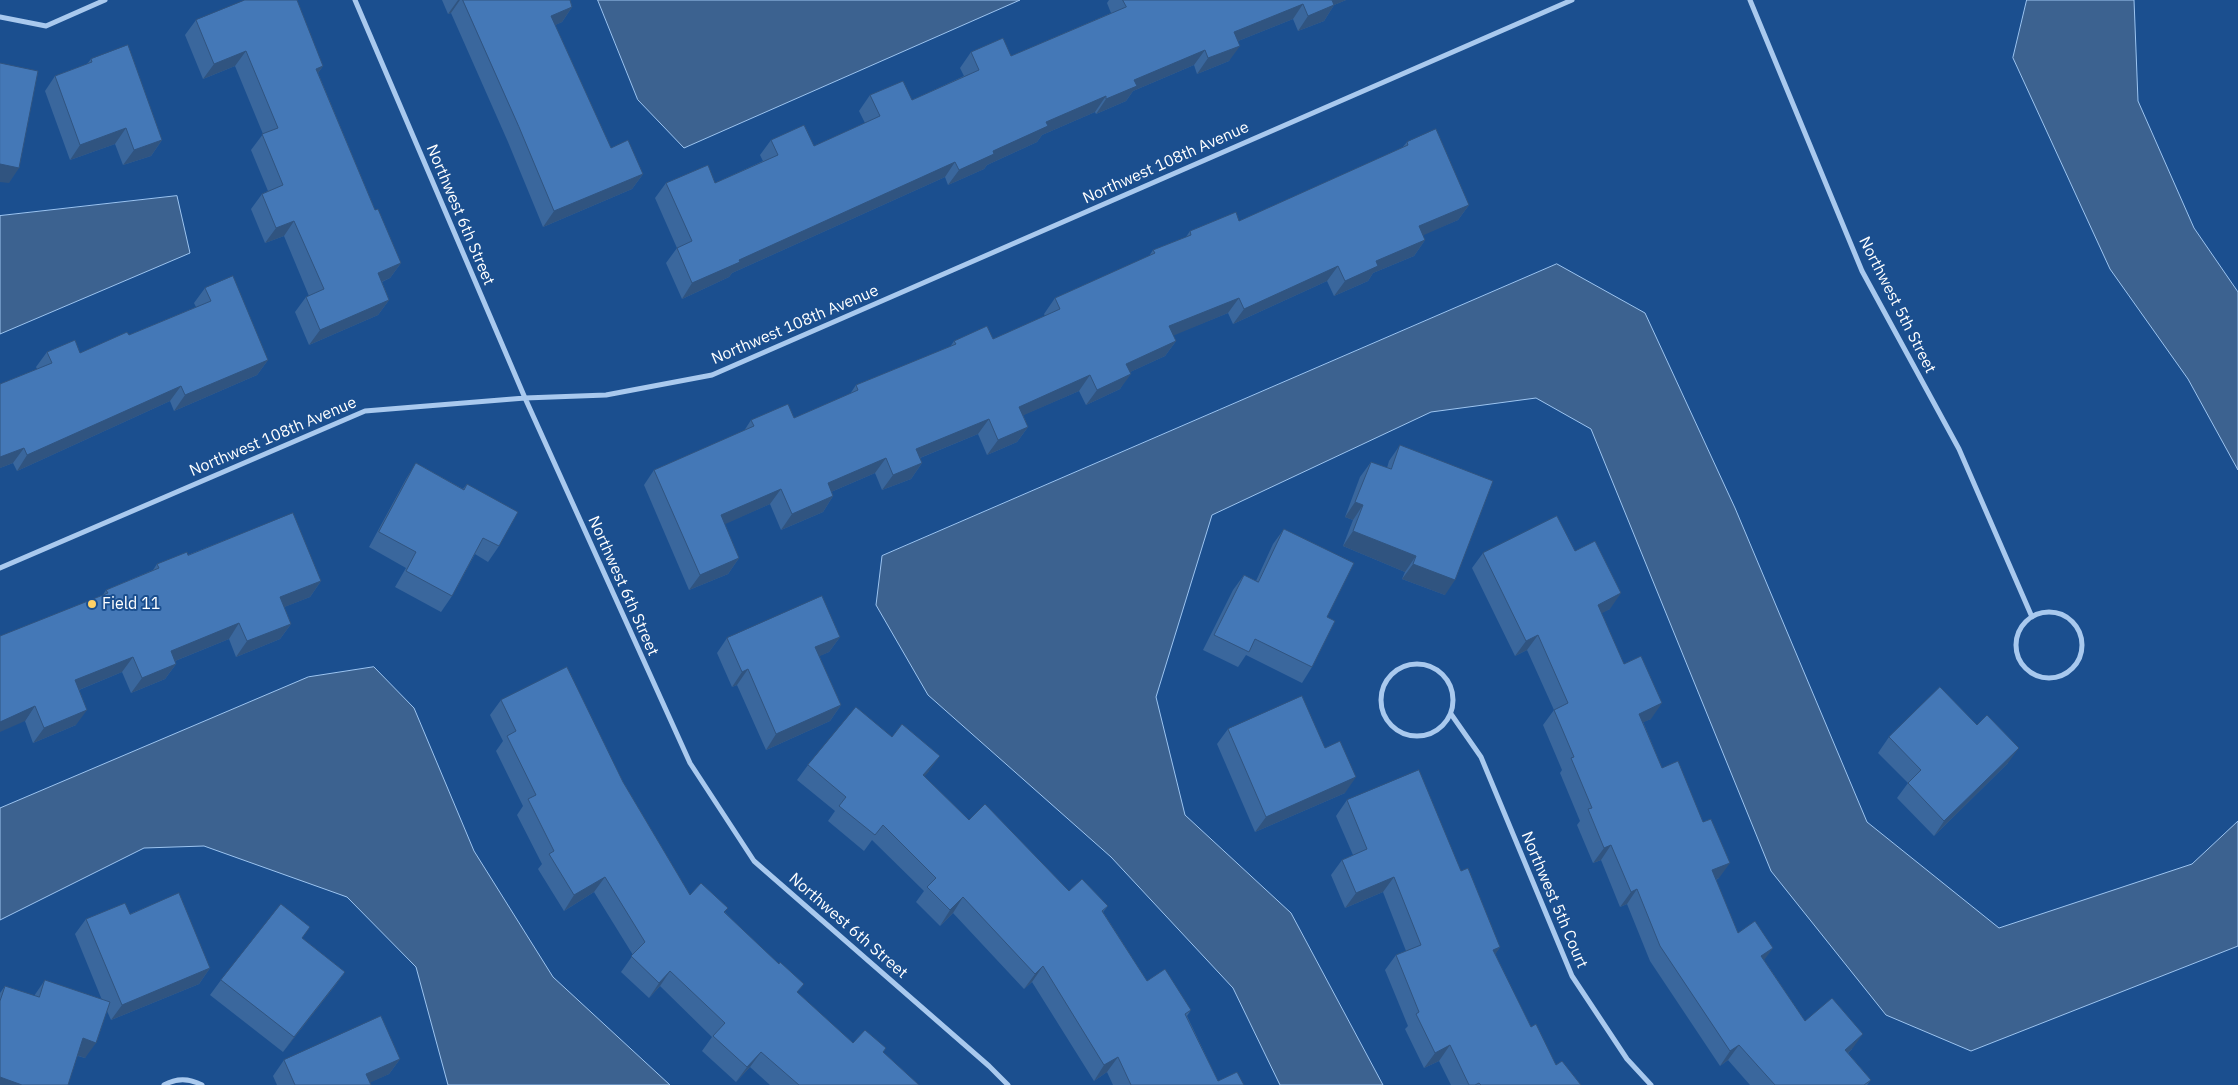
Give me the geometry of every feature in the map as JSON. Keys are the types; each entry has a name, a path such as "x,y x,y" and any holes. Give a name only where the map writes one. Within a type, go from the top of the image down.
{"street":[{"path":"0,17 46,26 105,0"},
{"name":"Northwest 6th Street","path":"355,0 525,398 690,763 754,861 989,1066 1008,1085"},
{"name":"Northwest 108th Avenue","path":"0,568 365,411 525,398 606,395 712,375 1572,0"},
{"name":"Northwest 5th Street","path":"1750,0 1862,272 1959,449 2032,617"},
{"path":"2053,612 2064,615 2076,626 2082,642 2081,653 2070,670 2061,676 2040,677 2023,665 2016,644 2018,634 2024,624 2032,617 2042,613 2053,612"},
{"path":"1415,664 1426,666 1437,671 1446,679 1451,690 1453,702 1451,714 1435,732 1424,736 1400,733 1391,726 1384,716 1381,693 1393,672 1415,664"},
{"name":"Northwest 5th Court","path":"1451,714 1481,757 1572,976 1627,1059 1651,1085"},
{"path":"164,1085 177,1080 188,1080 202,1085"}],"water":[{"path":"598,0 1020,0 684,148 638,100"},
{"path":"2027,0 2134,0 2138,101 2194,228 2238,292 2238,470 2188,379 2110,269 2013,58"},
{"path":"177,196 190,253 0,334 0,216"},
{"path":"1557,264 1645,313 1735,508 1867,822 1999,928 2192,864 2238,821 2238,946 1971,1051 1886,1015 1771,871 1591,429 1536,398 1431,412 1212,515 1156,697 1185,815 1291,913 1383,1085 1280,1085 1233,988 1111,857 928,695 876,605 882,556"},
{"path":"374,667 414,708 474,851 553,977 670,1085 448,1085 416,967 347,897 204,846 144,848 0,920 0,808 308,677"}],"building":[{"path":"245,0 297,0 323,66 316,69 375,210 378,209 401,263 378,273 389,300 320,330 306,297 324,289 294,221 276,228 262,194 283,185 262,134 278,128 246,51 214,64 196,20"},
{"path":"463,0 570,0 572,7 551,16 611,148 628,140 643,174 554,211"},
{"path":"1123,0 1332,0 1334,5 1308,16 1303,4 1234,32 1240,46 1208,58 1205,50 1134,80 1137,86 1106,99 1106,96 1046,122 1048,126 993,151 994,154 959,170 955,162 692,283 677,248 692,241 666,183 708,165 715,183 778,155 771,140 804,125 814,146 880,116 870,95 903,81 912,100 979,70 971,52 1003,38 1011,56 1126,7"},
{"path":"128,45 162,140 134,150 126,128 80,145 55,76 92,62 91,59"},
{"path":"0,63 38,71 19,168 0,164"},
{"path":"1436,129 1469,205 1419,226 1425,240 1376,261 1378,266 1345,281 1338,266 1244,309 1239,298 1169,326 1176,341 1126,364 1131,374 1097,390 1090,375 1019,407 1028,427 998,440 989,419 916,449 922,463 893,475 886,458 828,483 833,496 792,514 781,489 721,515 739,558 700,575 654,470 754,426 751,420 788,404 794,418 858,390 856,385 956,344 954,341 987,326 993,339 1060,309 1055,298 1155,253 1153,250 1191,235 1190,231 1236,212 1239,221 1408,145 1407,142"},
{"path":"233,276 268,360 185,395 181,386 27,455 24,448 0,457 0,384 52,363 47,352 75,340 80,353 127,332 129,335 211,301 205,288"},
{"path":"1400,445 1493,481 1455,580 1413,564 1416,556 1353,531 1363,505 1355,502 1371,462 1391,469"},
{"path":"416,463 464,490 467,484 518,512 499,546 483,538 452,596 406,571 416,552 379,532"},
{"path":"293,513 321,581 280,597 291,624 247,641 239,623 171,651 176,664 142,678 133,657 75,680 87,710 44,728 35,706 0,722 0,636 108,593 106,590 159,568 157,564 187,552 188,555"},
{"path":"1557,516 1575,551 1595,541 1621,593 1598,605 1624,664 1641,656 1662,703 1639,714 1662,768 1678,761 1703,822 1711,819 1730,863 1712,870 1738,933 1755,921 1773,948 1761,956 1805,1021 1832,998 1863,1034 1845,1050 1871,1080 1864,1085 1775,1085 1739,1045 1730,1051 1660,946 1637,889 1631,892 1611,845 1604,848 1588,809 1592,808 1571,758 1574,757 1554,710 1568,703 1538,635 1526,641 1483,553"},
{"path":"1284,529 1354,563 1327,617 1335,621 1312,667 1255,639 1249,652 1214,635 1244,575 1258,582"},
{"path":"822,596 840,637 815,647 841,705 776,734 748,669 742,672 727,638"},
{"path":"567,667 623,782 690,895 701,883 728,908 724,912 779,964 780,962 804,984 797,992 853,1043 865,1030 886,1048 883,1052 919,1085 799,1085 761,1052 747,1067 713,1036 725,1023 670,971 659,983 631,956 645,942 605,877 574,895 549,854 554,851 528,799 536,795 507,736 516,731 501,700"},
{"path":"1940,687 1977,725 1987,715 2019,748 1944,821 1908,783 1921,770 1889,737"},
{"path":"1302,696 1325,748 1340,741 1356,777 1266,817 1228,729"},
{"path":"856,707 892,737 902,724 940,756 923,775 969,820 985,804 1069,891 1082,879 1108,906 1102,911 1147,981 1165,969 1191,1010 1185,1014 1218,1081 1237,1072 1244,1085 1131,1085 1118,1057 1104,1065 1043,966 1035,974 963,897 950,910 927,887 936,878 883,825 875,835 839,806 846,797 808,765"},
{"path":"1419,770 1461,871 1468,868 1500,947 1493,950 1531,1027 1536,1024 1556,1065 1562,1061 1581,1085 1481,1085 1479,1083 1469,1085 1450,1045 1435,1053 1416,1014 1419,1012 1396,955 1421,945 1394,877 1356,893 1342,860 1367,849 1347,800"},
{"path":"179,893 210,968 122,1005 86,919 125,903 130,914"},
{"path":"281,904 310,927 302,938 345,972 294,1037 221,980"},
{"path":"45,980 110,1002 96,1043 83,1038 68,1085 22,1085 0,1077 0,1001 5,986 39,997"},
{"path":"381,1016 400,1059 366,1074 371,1085 295,1085 284,1060"}],"place":[{"name":"Field 11","path":"92,604"}]}
